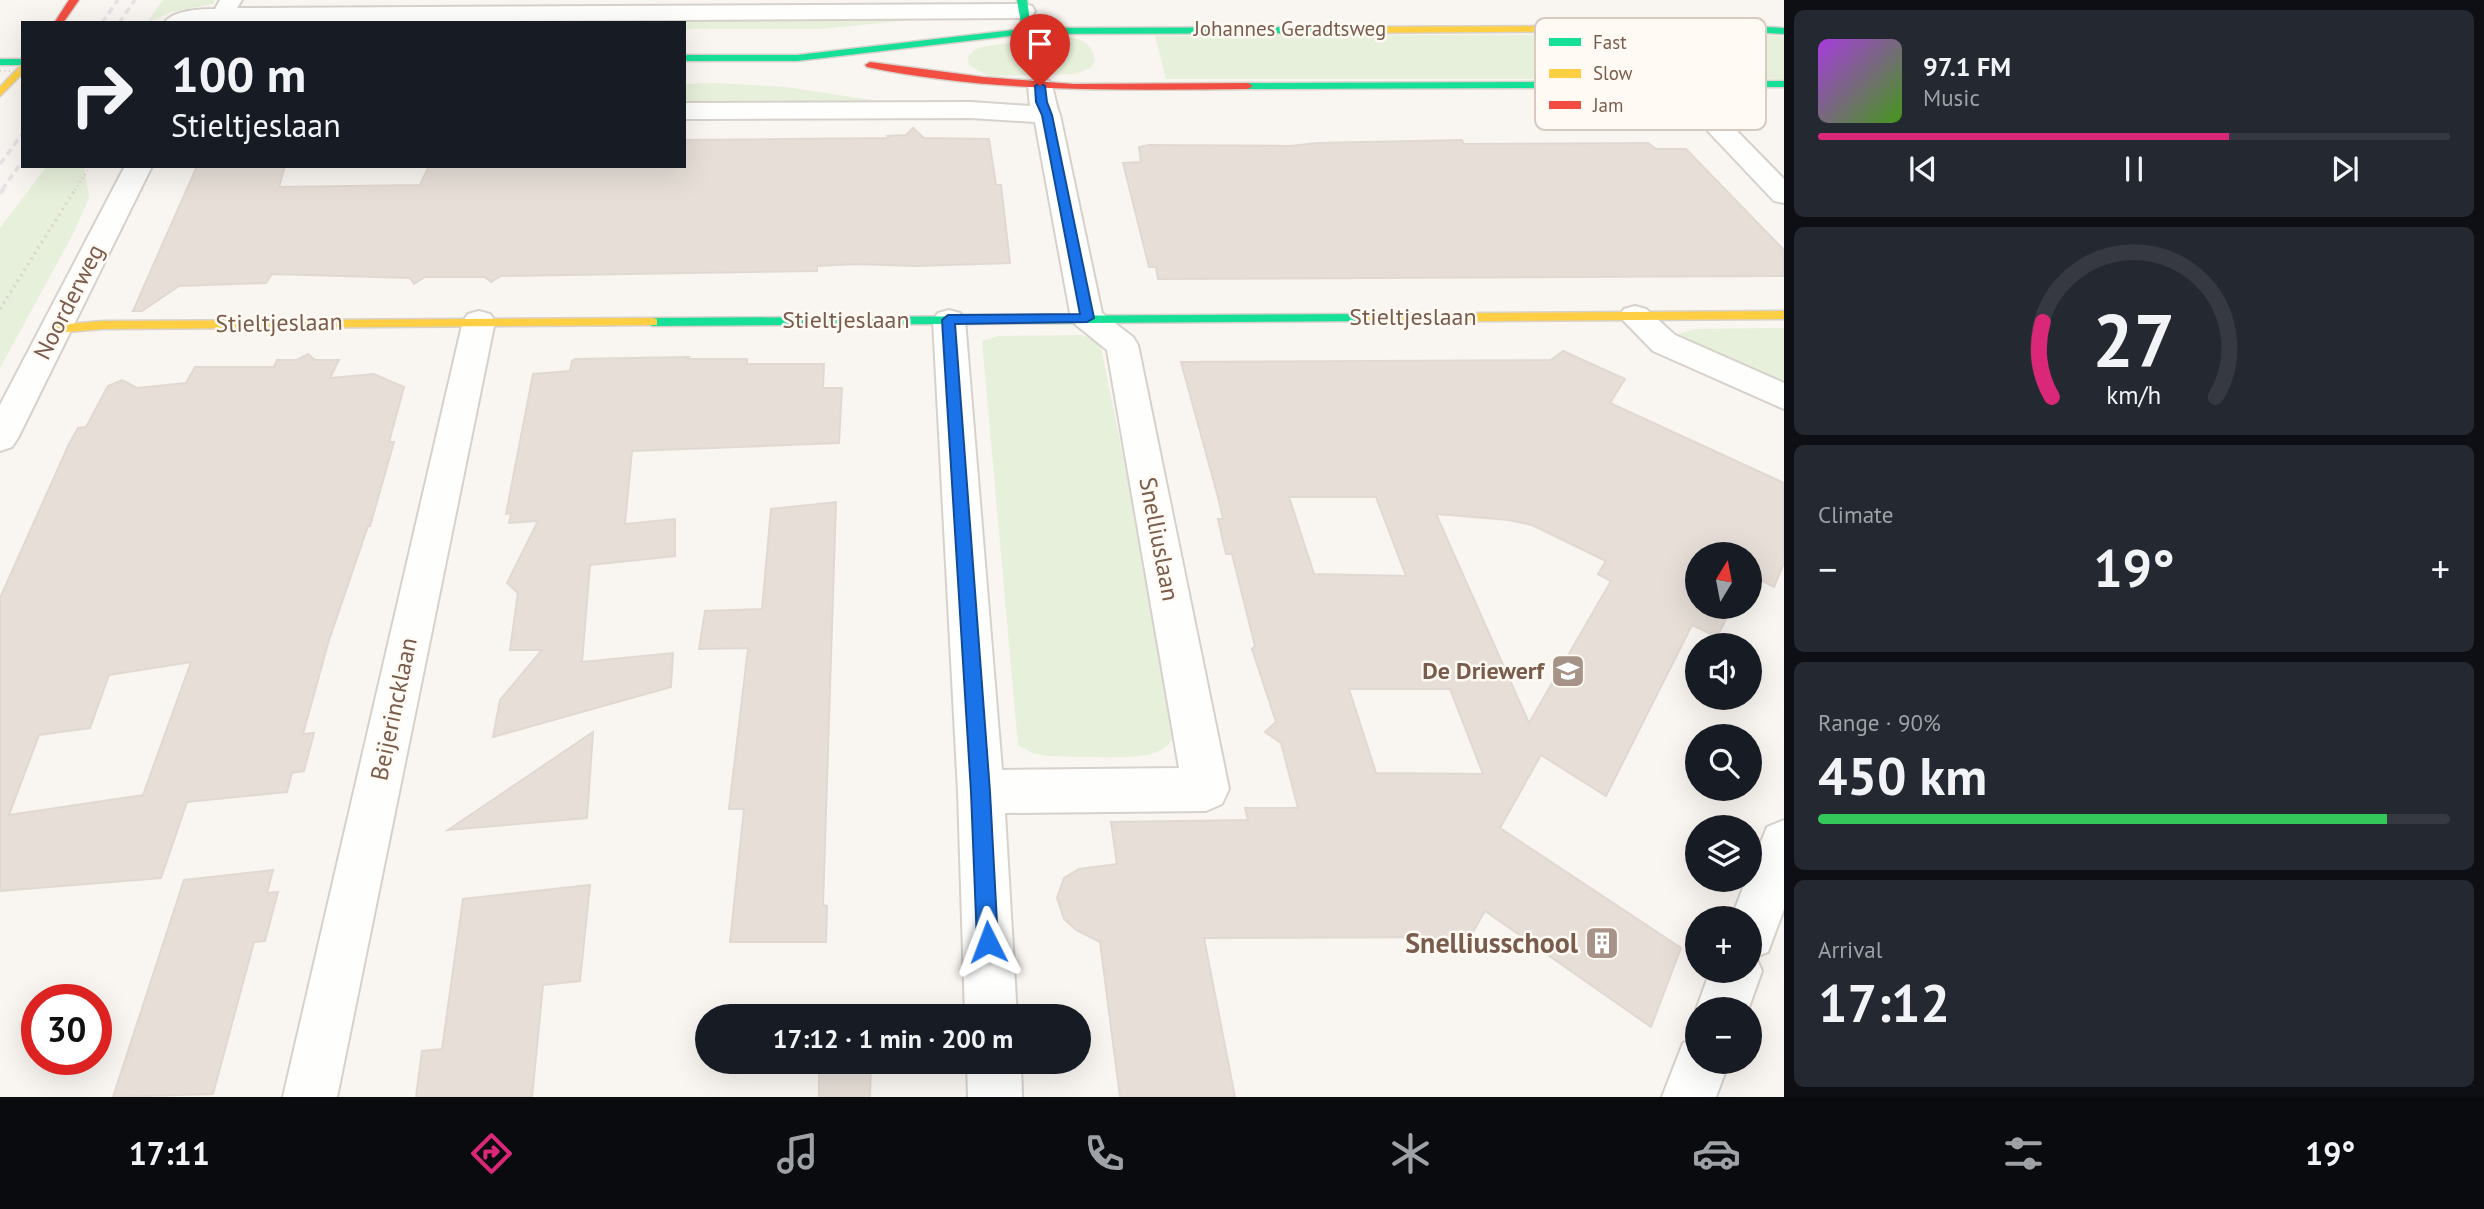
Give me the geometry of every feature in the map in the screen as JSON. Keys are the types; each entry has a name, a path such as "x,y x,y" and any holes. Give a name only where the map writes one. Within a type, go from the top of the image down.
{"main road":[{"path":"59,21 74,0"},
{"name":"Johannes Geradtsweg","path":"686,58 797,58 868,51 987,35 1024,14 1070,31 1535,29"},
{"name":"Johannes Geradtsweg","path":"1766,30 1784,31"},
{"path":"1070,31 1099,43"},
{"path":"982,80 960,70 954,58 966,46 987,35"},
{"name":"Johannes Geradtsweg","path":"797,58 1040,86 1535,86"},
{"path":"1,65 21,66"},
{"path":"0,93 21,68"},
{"path":"1073,87 1099,72"},
{"name":"Johannes Geradtsweg","path":"1766,84 1784,84"},
{"name":"Stieltjeslaan","path":"56,328 103,325 479,321 1784,315"}],"street":[{"name":"Johannes Geradtsweg","path":"226,8 1024,14"},
{"path":"181,21 226,8"},
{"path":"1040,86 1041,102 1047,115 1087,318"},
{"path":"686,111 971,110 1047,115"},
{"path":"1721,130 1784,195"},
{"name":"Noorderweg","path":"0,438 138,168"},
{"path":"1635,316 1664,343 1784,397"},
{"name":"Snelliuslaan","path":"981,792 1206,789 1122,345 1087,318"},
{"path":"948,320 981,792 991,1004"},
{"name":"Beijerincklaan","path":"310,1097 479,321"},
{"path":"1760,906 1784,843"},
{"path":"994,1074 995,1097"},
{"path":"1689,1097 1698,1074"}],"path":[{"path":"1,65 21,66"},
{"name":"Noorderweg","path":"0,309 89,168"}],"green space":[{"path":"163,0 215,0 213,4 171,12 148,21"},
{"path":"928,18 822,29 686,29 686,21 479,21"},
{"path":"1064,35 1080,40 1092,49 1095,61 1089,69 1074,74 988,76 969,65 968,57 974,50 982,47"},
{"path":"1535,35 1535,79 1166,79 1155,36"},
{"path":"1766,35 1784,37 1784,79 1766,79"},
{"path":"686,84 786,87 884,102 686,104"},
{"path":"45,168 84,168 89,198 73,234 0,368 0,228"},
{"path":"1784,328 1784,389 1680,343 1678,334 1694,329"},
{"path":"1081,335 1092,338 1101,347 1176,721 1169,744 1162,750 1147,755 1047,756 1032,753 1018,745 982,341 999,336"}],"building":[{"path":"913,128 924,138 989,139 996,185 1001,185 1010,263 915,266 856,264 817,266 817,271 501,276 491,282 485,277 425,277 414,284 410,278 272,274 266,283 179,286 142,311 133,311 196,168 284,168 279,187 420,185 428,168 686,168 686,140 888,138 887,136 906,135"},
{"path":"1462,140 1464,144 1648,143 1656,149 1686,149 1784,250 1784,276 1158,279 1156,267 1149,267 1123,163 1141,162 1139,147 1149,145 1291,146"},
{"path":"1563,351 1625,379 1610,403 1784,483 1784,563 1774,587 1762,581 1762,542 1685,542 1685,620 1726,620 1719,633 1709,633 1692,625 1688,633 1685,633 1685,639 1606,796 1541,755 1500,828 1681,948 1651,1027 1485,911 1470,937 1204,938 1235,1097 1120,1097 1100,942 1076,930 1064,919 1057,898 1064,878 1079,869 1117,864 1111,822 1248,820 1245,808 1298,808 1281,743 1265,732 1276,722 1252,649 1255,646 1232,554 1226,554 1218,519 1223,519 1218,497 1181,362 1551,360","holes":["1289,497 1376,497 1406,576 1314,574","1436,514 1509,520 1532,525 1606,561 1598,574 1611,581 1529,723","1349,689 1450,689 1483,774 1376,773"]},
{"path":"308,354 315,360 339,360 330,378 374,374 404,387 389,442 394,442 370,526 329,640 303,734 314,733 304,771 292,773 287,792 187,802 161,878 0,891 0,598 69,444 78,428 86,427 108,386 122,380 137,388 186,383 195,367 274,367 277,360 297,360","holes":["191,662 143,795 9,815 39,735 90,728 109,675"]},
{"path":"689,357 688,359 747,359 747,364 824,364 823,388 842,388 839,443 632,451 625,524 675,519 675,556 590,565 582,662 673,653 671,687 493,737 500,700 542,650 510,650 518,593 507,583 538,521 509,523 511,513 506,514 533,374 570,371 575,359"},
{"path":"836,502 823,905 827,906 826,942 730,942 744,809 729,809 748,648 699,649 705,611 762,609 771,509"},
{"path":"593,732 587,818 448,830"},
{"path":"273,870 267,893 278,892 265,941 254,942 213,1094 113,1097 184,880"},
{"path":"590,885 580,981 543,985 532,1097 416,1097 422,1051 442,1049 463,899"},
{"path":"819,1074 871,1074 870,1097 819,1097"}],"railway":[{"path":"103,21 118,0"},
{"path":"120,21 135,0"},
{"path":"0,164 21,136"},
{"path":"2,190 21,163"},
{"path":"0,193 4,188"}],"traffic: fast":[{"path":"1022,0 1027,31"},
{"path":"686,58 797,58 1027,31 1346,30"},
{"path":"1766,30 1784,31"},
{"path":"0,62 21,62"},
{"path":"1766,84 1784,84"},
{"path":"1248,86 1535,85"},
{"path":"652,322 1362,318"}],"traffic: slow":[{"path":"1346,30 1535,29"},
{"path":"0,93 21,68"},
{"path":"1362,318 1784,315"},
{"path":"56,329 103,325 652,322"}],"traffic: jam":[{"path":"59,21 74,0"},
{"path":"870,65 983,80 1073,87 1248,86"}],"place":[{"name":"De Driewerf","path":"1568,671"},
{"name":"Snelliusschool","path":"1602,943"}],"route":[{"path":"988,942 981,792 948,320 1087,318 1047,115 1041,102 1040,86"}]}
